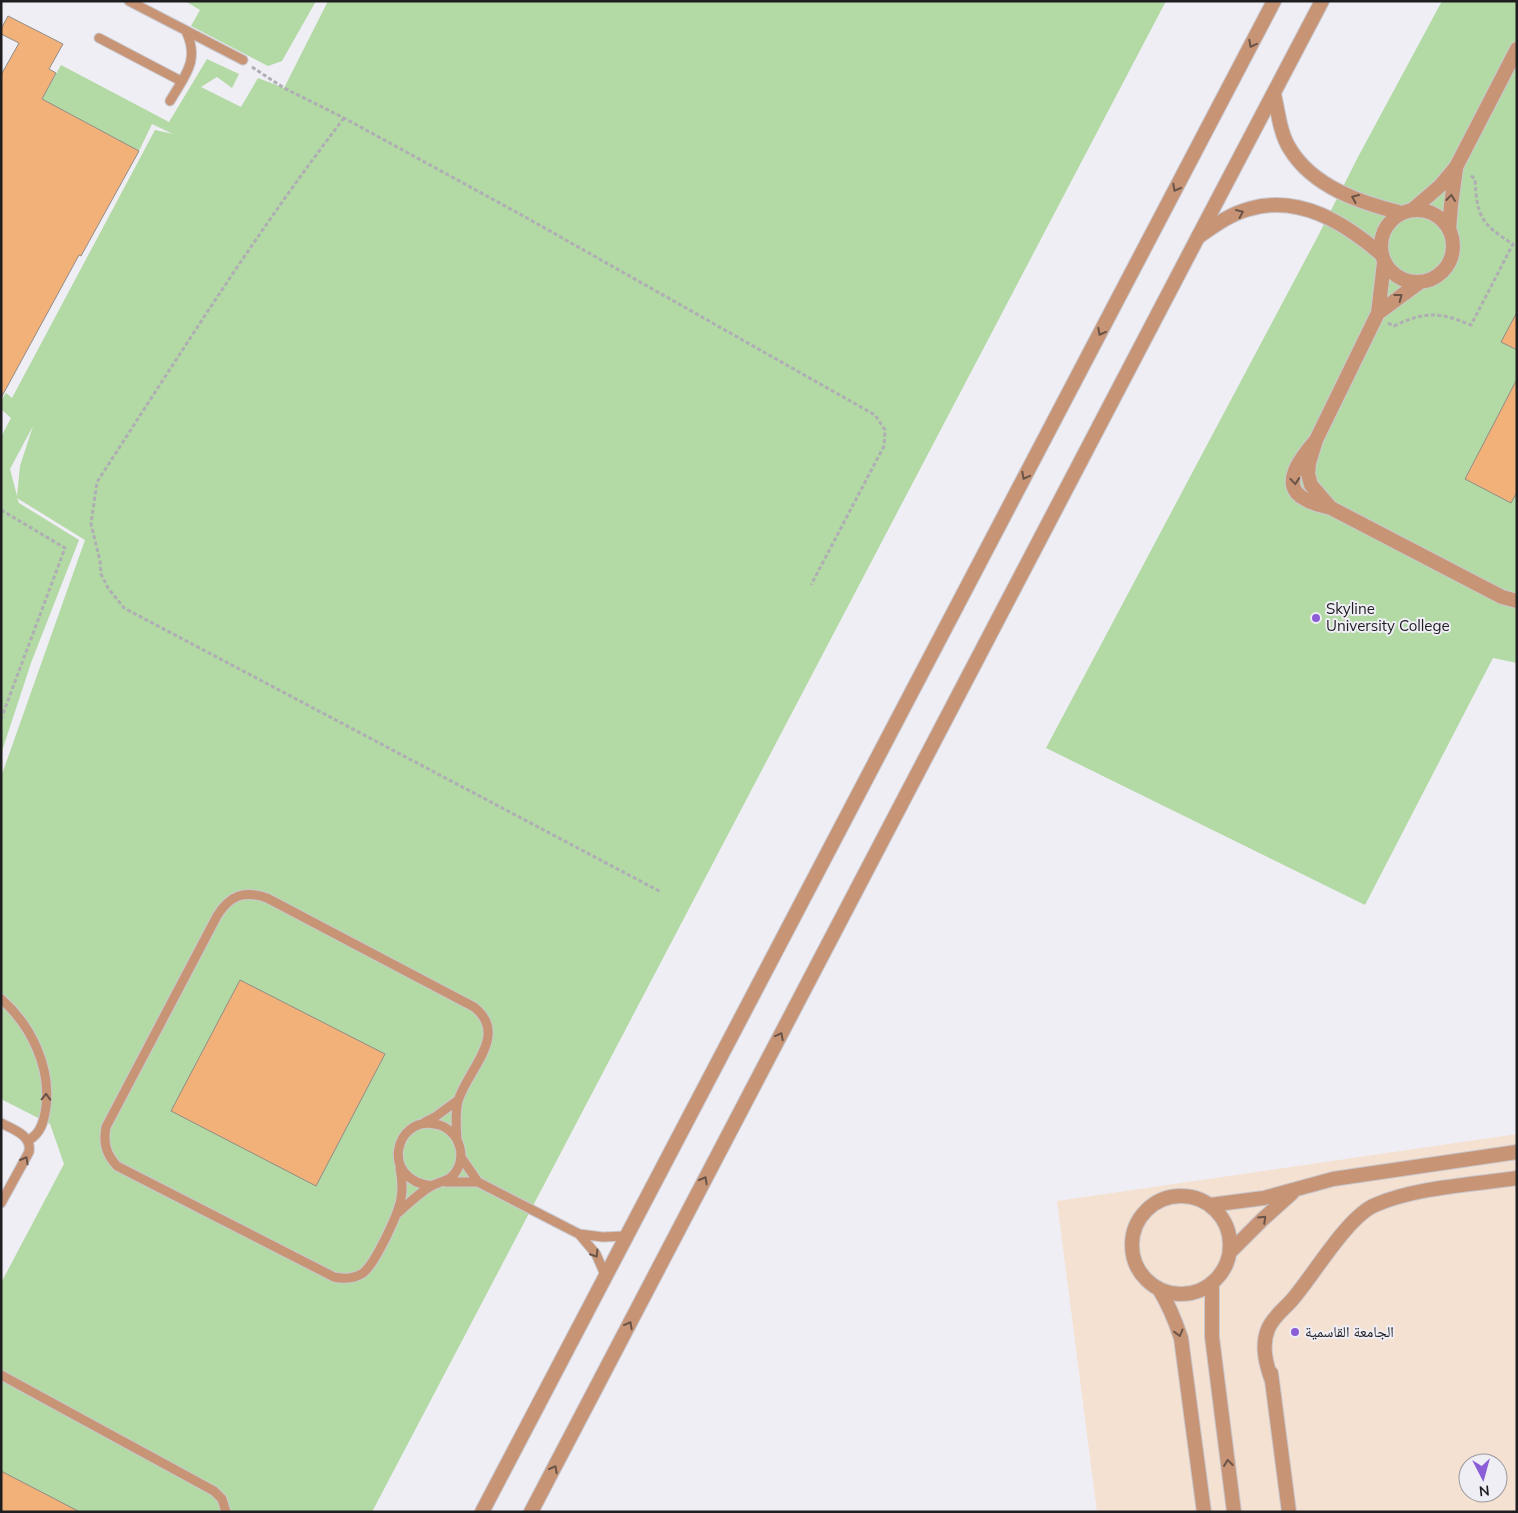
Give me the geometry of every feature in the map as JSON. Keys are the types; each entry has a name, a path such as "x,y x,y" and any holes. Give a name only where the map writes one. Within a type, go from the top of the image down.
{"street":[{"path":"482,1512 1274,1"},
{"path":"531,1512 1322,1"},
{"path":"1517,49 1456,166 1440,186 1386,226 1380,245 1383,259 1377,315 1316,440 1309,463 1308,474 1311,486 1331,508 1502,597 1517,611"},
{"path":"1274,94 1280,123 1289,148 1301,164 1340,192 1376,207 1407,212 1424,211 1434,214 1443,221 1449,230"},
{"path":"1198,236 1226,219 1248,209 1265,205 1291,205 1307,209 1347,228 1362,238 1399,278 1410,282 1430,280 1446,268 1451,259 1453,249 1449,230 1456,166"},
{"path":"1377,315 1420,282"},
{"path":"1502,597 1517,600"},
{"path":"1210,1205 1264,1198 1333,1179 1517,1152"},
{"path":"1289,1512 1272,1381 1265,1356 1265,1338 1272,1321 1292,1300 1363,1212 1372,1206 1415,1193 1517,1178"},
{"path":"1230,1252 1263,1218 1298,1188"},
{"path":"1159,1289 1172,1293 1186,1294 1200,1290 1212,1284 1224,1270 1230,1252 1230,1242 1224,1221 1210,1205 1192,1197 1171,1198 1153,1206 1139,1220 1133,1239 1134,1259 1144,1276 1159,1289 1168,1303 1181,1338 1204,1512"},
{"path":"1212,1284 1212,1337 1234,1512"}],"lane":[{"path":"130,1 243,60"},
{"path":"170,101 190,66 193,57 186,30"},
{"path":"99,38 181,81"},
{"path":"457,1140 458,1100 487,1044 488,1028 482,1013 474,1007 267,898 256,894 244,894 232,898 223,906 106,1127 104,1138 110,1158 117,1166 334,1276 344,1279 364,1273 371,1266 398,1213 402,1190 398,1157 399,1146 404,1136 412,1128 435,1117 458,1100"},
{"path":"1,999 10,1007 28,1032 41,1059 46,1078 47,1099 44,1116 40,1129 29,1140"},
{"path":"1,1123 29,1140 30,1146 29,1152 1,1203"},
{"path":"422,1124 433,1123 442,1126 451,1132 457,1140 461,1156 456,1172 444,1182"},
{"path":"461,1156 478,1182"},
{"path":"400,1168 408,1178 419,1184 432,1186"},
{"path":"398,1213 432,1186 444,1182 478,1182 579,1234 596,1254 606,1277"},
{"path":"579,1234 626,1236"},
{"path":"1,1376 214,1492 222,1500 226,1512"}],"path":[{"path":"243,60 284,88 344,118 527,218 876,415 884,430 884,446 811,585"},
{"path":"344,118 250,246 97,482 91,524 100,560 101,574 108,588 124,608 661,892"},
{"path":"1377,315 1394,326 1412,317 1440,315 1449,316 1472,325 1513,244 1492,230 1480,216 1476,202 1475,179 1456,166"},
{"path":"1,510 65,548 1,719"}],"shaded area":[{"name":"الجامعة القاسمية","path":"1517,1134 1517,1512 1097,1512 1057,1201"}],"green space":[{"path":"185,1 316,1 282,61 268,66 191,26 200,10"},
{"path":"328,1 1166,1 372,1512 1,1512 1,1283 64,1164 50,1124 1,1099 1,777 85,540 17,498 19,503 79,540 31,663 1,754 1,437 11,418 1,409 1,400 6,393 12,398 155,130 173,134 152,124 139,151 42,99 61,65 169,122 207,59 239,74 232,88 217,77 201,87 241,107 258,78 284,88","holes":["33,426 20,466 17,496 10,469"]},
{"name":"Skyline University College","path":"1442,1 1517,1 1517,663 1493,658 1365,905 1046,748"}],"building":[{"path":"8,16 63,44 49,69 56,73 42,99 139,151 81,256 79,255 1,398 1,75 19,43 1,34 1,29"},
{"path":"1517,312 1517,350 1501,342"},
{"path":"1517,379 1517,492 1511,503 1465,479"},
{"path":"240,980 385,1054 316,1186 171,1111"},
{"path":"1,1471 80,1512 1,1512"}],"place":[{"name":"Skyline University College","path":"1316,618"},
{"name":"الجامعة القاسمية","path":"1295,1332"}]}
